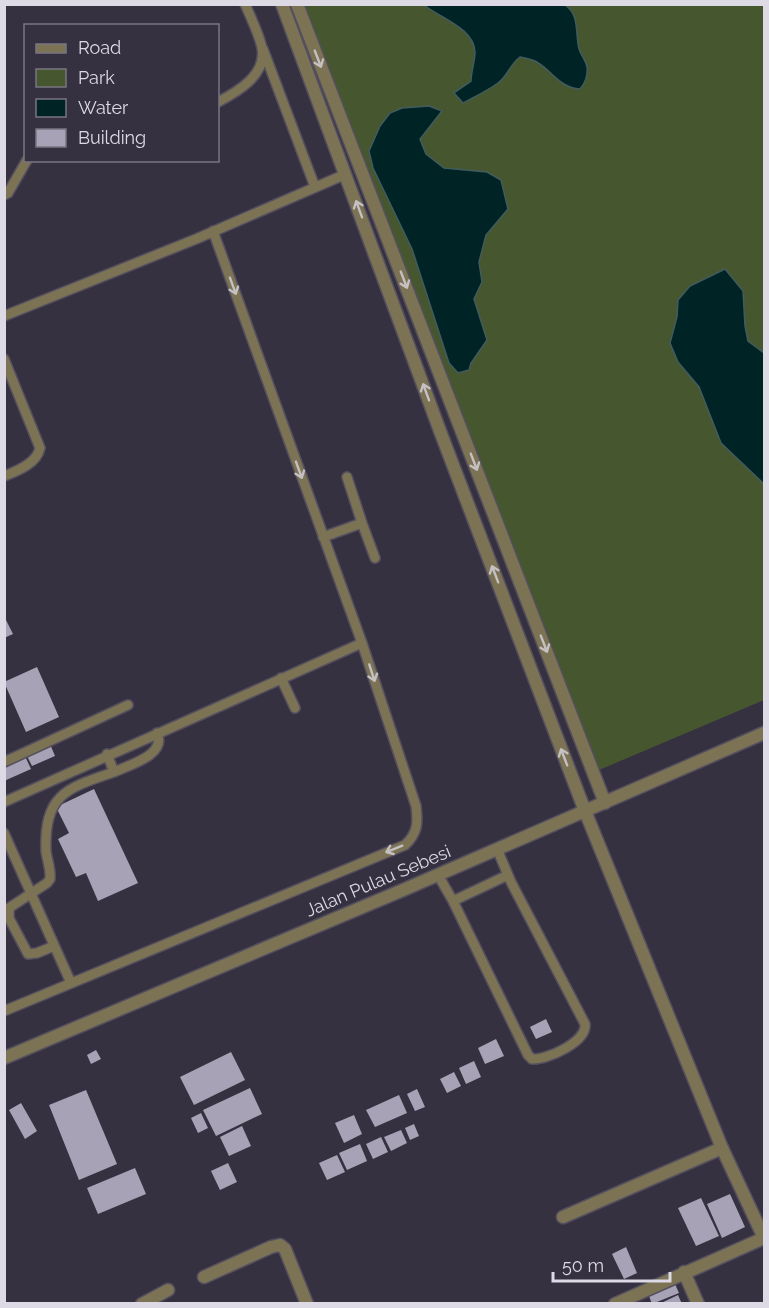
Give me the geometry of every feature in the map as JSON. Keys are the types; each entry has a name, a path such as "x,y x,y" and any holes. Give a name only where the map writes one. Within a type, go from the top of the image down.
{"street":[{"path":"282,4 440,431 585,811 722,1148 764,1238 615,1304"},
{"path":"297,4 605,803"},
{"name":"Jalan Pulau Sebesi","path":"4,1058 438,875 765,733"},
{"path":"563,1217 722,1148"},
{"path":"204,1277 275,1245 280,1245 285,1249 307,1304"},
{"path":"684,1272 698,1304"},
{"path":"142,1304 168,1290"}],"lane":[{"path":"245,4 315,187"},
{"path":"219,101 256,74 261,63 262,50"},
{"path":"4,195 8,193 26,162"},
{"path":"4,316 346,174"},
{"path":"4,1011 405,845 414,836 418,823 416,806 362,643 213,231"},
{"path":"4,359 40,448 32,461 4,476"},
{"path":"346,477 375,558"},
{"path":"323,537 362,523"},
{"path":"4,802 107,754 362,643"},
{"path":"281,678 296,708"},
{"path":"4,762 128,705"},
{"path":"54,946 28,954 8,913 12,904 50,879 46,834 54,804 72,787 114,772 153,753 158,746 157,733"},
{"path":"107,754 114,772"},
{"path":"4,833 71,982"},
{"path":"438,875 453,901 528,1056 539,1060 550,1056 581,1037 586,1030 585,1024 508,875 497,849"},
{"path":"453,901 508,875"}],"green space":[{"path":"301,5 764,5 764,700 599,770"}],"water":[{"path":"424,5 565,5 575,19 579,49 587,67 585,82 580,89 573,88 561,82 535,61 520,57 498,83 463,103 454,93 471,81 475,55 473,44 463,30"},
{"path":"429,106 442,111 420,139 426,154 444,168 487,172 501,180 508,209 486,235 479,262 482,282 474,299 487,340 471,363 469,370 458,373 449,363 412,249 373,168 369,151 380,126 390,113 402,108"},
{"path":"725,269 743,291 748,341 764,353 764,484 721,443 699,387 678,362 670,343 677,317 678,300 690,286"}],"building":[{"path":"4,616 13,634 4,638"},
{"path":"37,667 59,717 26,732 4,682"},
{"path":"50,744 55,756 32,766 26,754"},
{"path":"25,756 31,769 4,781 4,765"},
{"path":"94,789 138,883 98,901 86,873 76,877 58,839 69,833 56,807"},
{"path":"546,1019 552,1032 536,1039 530,1027"},
{"path":"496,1039 504,1056 485,1064 478,1048"},
{"path":"96,1050 101,1059 91,1064 87,1055"},
{"path":"231,1052 245,1080 194,1105 180,1077"},
{"path":"474,1061 481,1077 466,1084 459,1068"},
{"path":"454,1072 461,1086 447,1093 440,1079"},
{"path":"250,1088 262,1114 216,1136 203,1110"},
{"path":"417,1089 425,1107 415,1111 407,1094"},
{"path":"86,1090 117,1164 79,1180 49,1105"},
{"path":"399,1095 407,1113 375,1127 366,1110"},
{"path":"21,1103 37,1131 25,1139 9,1110"},
{"path":"201,1113 208,1128 198,1133 191,1118"},
{"path":"354,1115 362,1134 344,1143 335,1123"},
{"path":"414,1124 419,1136 410,1140 405,1128"},
{"path":"242,1126 251,1146 229,1156 220,1137"},
{"path":"401,1130 407,1143 391,1151 384,1137"},
{"path":"381,1137 388,1152 373,1159 366,1144"},
{"path":"360,1144 367,1161 347,1170 339,1153"},
{"path":"337,1155 345,1172 327,1180 319,1163"},
{"path":"228,1163 237,1182 220,1190 211,1171"},
{"path":"135,1168 146,1194 98,1214 87,1188"},
{"path":"730,1194 745,1227 722,1238 707,1204"},
{"path":"701,1198 719,1236 696,1246 678,1208"},
{"path":"626,1247 637,1273 624,1279 612,1254"},
{"path":"675,1284 679,1293 652,1304 649,1296"},
{"path":"678,1295 682,1304 659,1304"}]}
